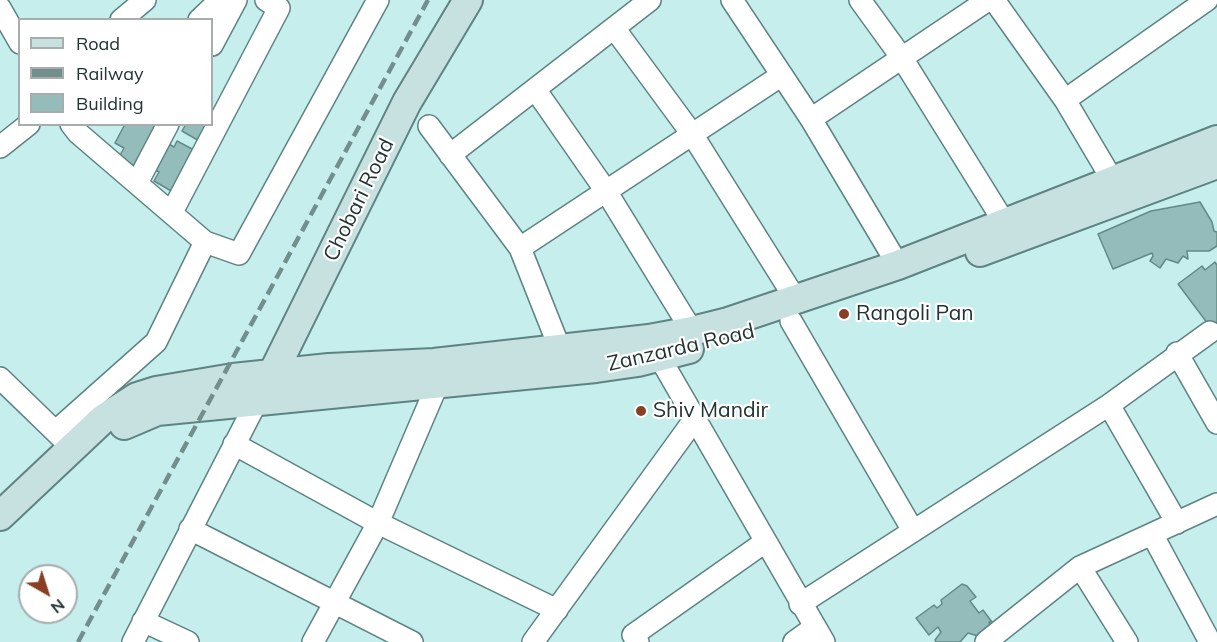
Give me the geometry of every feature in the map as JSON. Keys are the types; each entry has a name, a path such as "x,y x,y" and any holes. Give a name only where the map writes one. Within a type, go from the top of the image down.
{"main road":[{"name":"Chobari Road","path":"256,403 273,374 407,102 468,0"},
{"path":"0,516 65,450 104,419 137,397 169,387 329,368 435,363 560,349 654,348 692,331 794,311 898,265 1113,181 1215,163"},
{"name":"Zanzarda Road","path":"65,450 119,428 145,414 157,411 596,368 654,348 794,311 1215,163"},
{"path":"0,538 65,450"}],"street":[{"path":"124,18 146,0"},
{"path":"201,18 220,0"},
{"path":"213,43 236,0"},
{"path":"172,212 279,8 266,0"},
{"path":"79,127 137,183 205,242 238,254 378,0"},
{"path":"450,155 650,0"},
{"path":"732,0 811,119 898,265"},
{"path":"860,0 902,58 1004,222"},
{"path":"811,119 988,0"},
{"path":"994,0 1065,100 1113,181"},
{"path":"1065,100 1207,0"},
{"path":"0,8 18,40"},
{"path":"614,27 692,135 794,311 912,529"},
{"path":"520,248 782,75"},
{"path":"535,89 606,191 692,331"},
{"path":"0,147 26,126"},
{"path":"137,183 167,126"},
{"path":"429,126 520,248 560,349"},
{"path":"0,378 65,450 156,342 205,242"},
{"path":"800,604 912,529 1109,405 1177,353 1210,332"},
{"path":"654,348 819,634 794,642"},
{"path":"1177,353 1217,423"},
{"path":"313,642 378,523 438,383"},
{"path":"133,642 256,403"},
{"path":"1109,405 1177,523"},
{"path":"533,642 694,420"},
{"path":"234,444 378,523 557,610"},
{"path":"986,642 1080,567 1217,504"},
{"path":"190,529 412,642"},
{"path":"1152,534 1210,642"},
{"path":"638,642 633,634 765,542"},
{"path":"1080,567 1127,642"},
{"path":"143,621 188,642"}],"building":[{"path":"124,126 157,126 160,128 138,168 119,157 124,148 115,143"},
{"path":"185,126 210,126 201,142 182,131"},
{"path":"164,141 174,147 177,141 196,151 173,192 154,181 159,172 150,167"},
{"path":"1200,202 1212,222 1214,231 1217,232 1217,246 1209,251 1187,251 1188,259 1183,256 1178,263 1166,259 1160,268 1150,261 1152,253 1113,269 1098,234 1151,211"},
{"path":"1215,262 1217,265 1217,336 1178,284 1202,266 1205,270"},
{"path":"962,584 967,586 976,597 970,601 979,613 983,610 992,622 989,622 991,629 978,636 968,633 960,642 936,642 941,632 938,627 929,635 916,618 934,605 937,608 942,604 941,600"}],"railway":[{"path":"78,642 428,0"}],"place":[{"name":"Rangoli Pan","path":"844,314"},
{"name":"Shiv Mandir","path":"641,411"}]}
